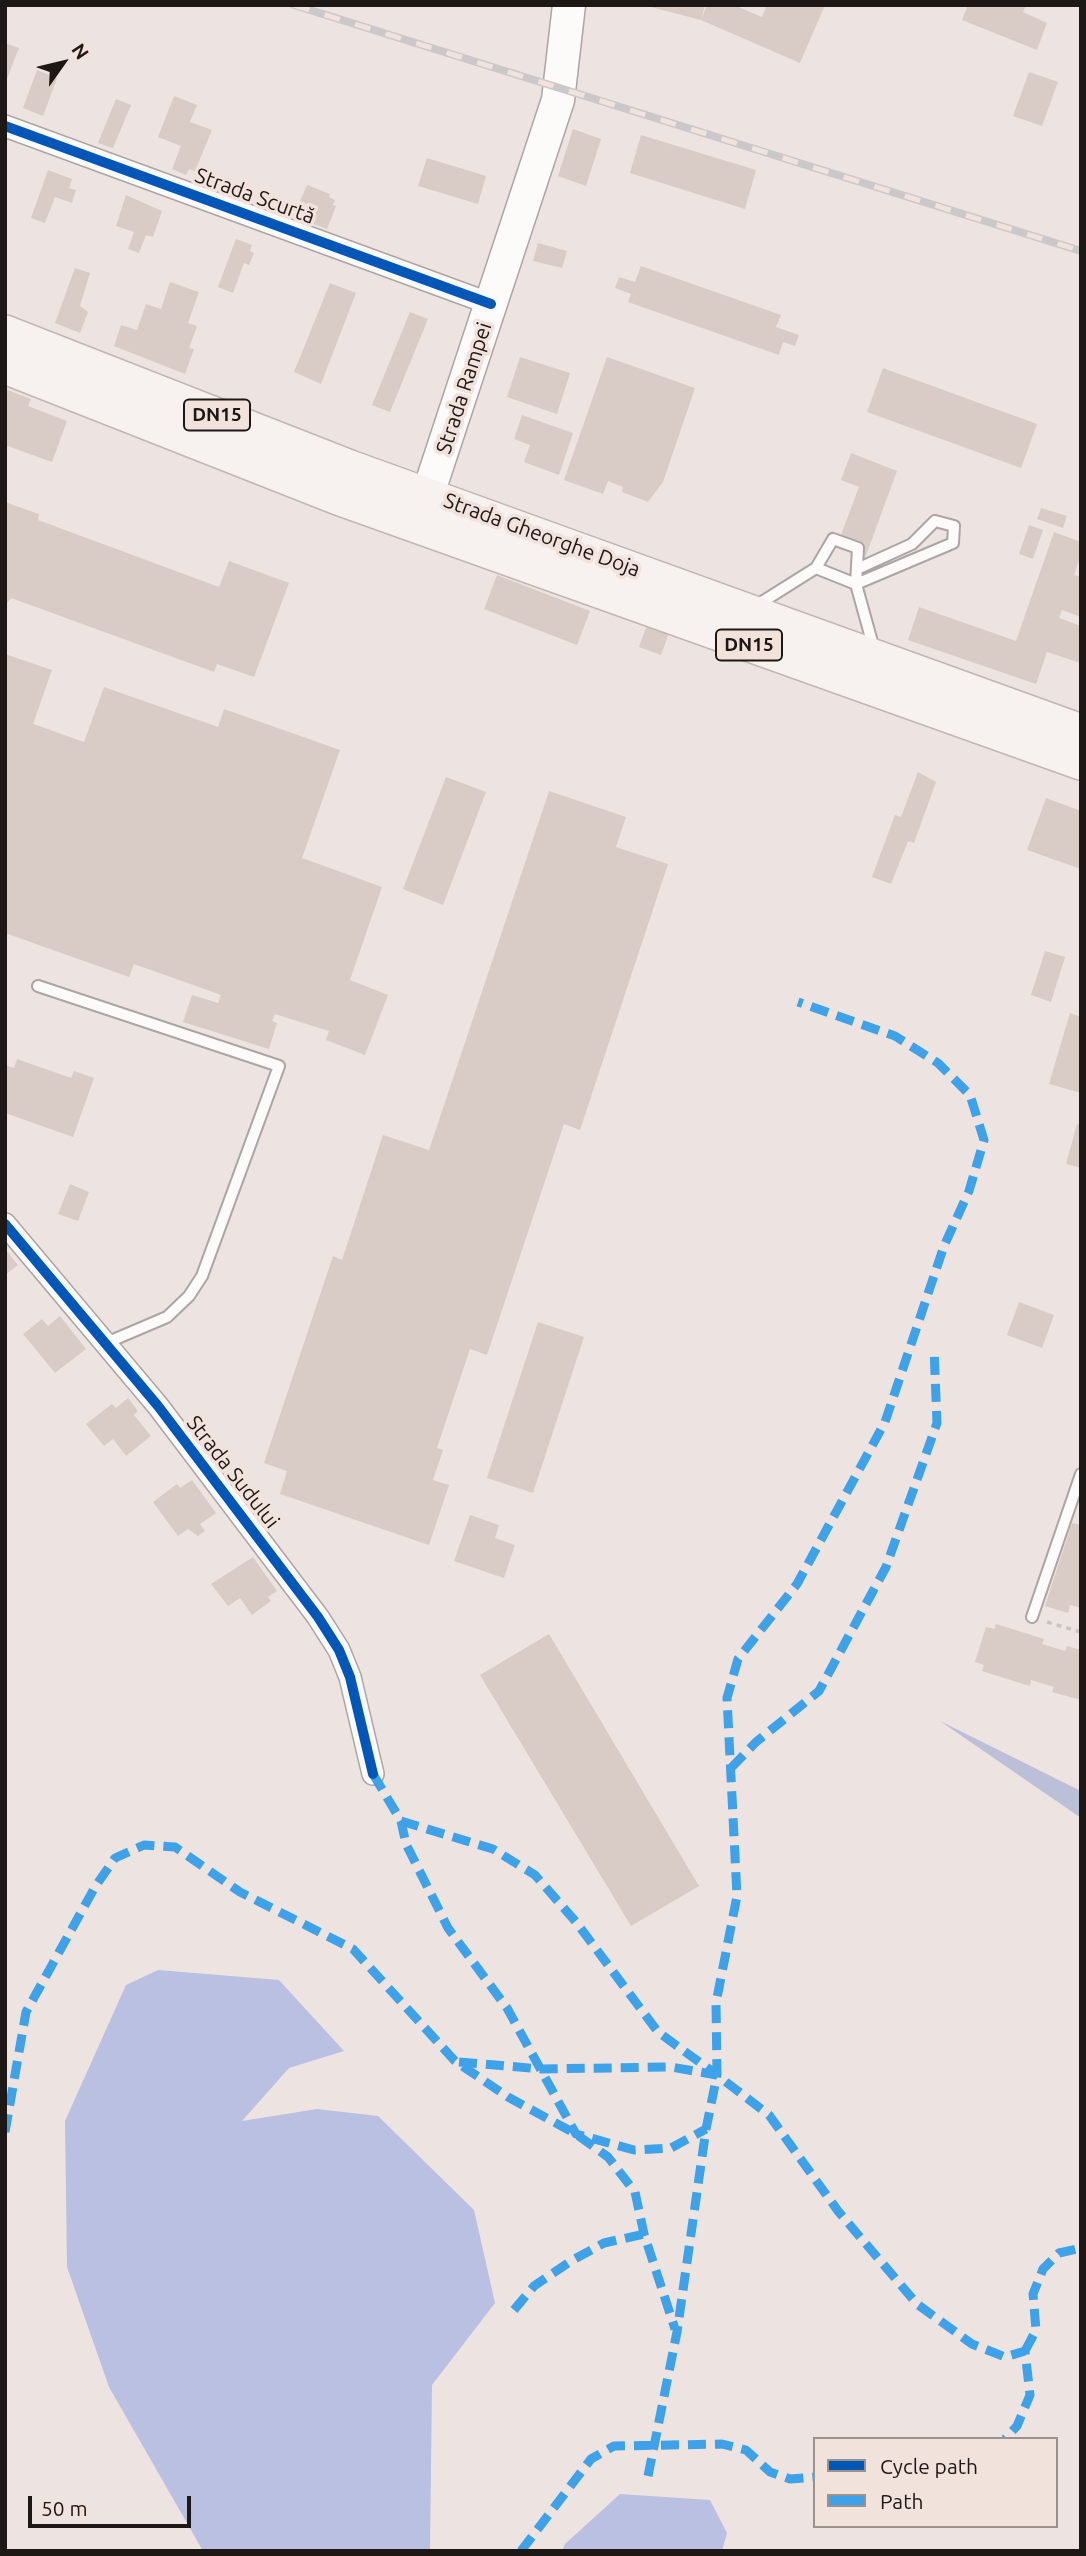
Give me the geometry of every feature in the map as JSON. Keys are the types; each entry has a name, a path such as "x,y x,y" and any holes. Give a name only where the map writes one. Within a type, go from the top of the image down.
{"main road":[{"name":"Strada Rampei","path":"418,526 559,89 569,5"},
{"name":"Strada Gheorghe Doja","path":"5,333 350,468 429,494 1081,732"},
{"name":"Strada Gheorghe Doja","path":"5,366 418,526 1081,762"}],"street":[{"name":"Strada Scurtă","path":"5,126 491,304"},
{"name":"Strada Sudului","path":"5,1224 106,1343 318,1616 339,1650 350,1676 373,1774"}],"lane":[{"path":"816,568 856,584 953,543 954,526 935,521 912,544 857,569"},
{"path":"749,610 816,568 833,539 858,548 856,584 876,658"},
{"path":"38,986 278,1066 202,1276 189,1296 167,1317 106,1343"},
{"path":"1032,1617 1081,1474"}],"path":[{"path":"1032,1617 1081,1632"}],"shaded area":[{"path":"940,1721 1081,1791 1081,1818"},
{"path":"158,1970 279,1980 344,2051 289,2068 242,2121 317,2109 378,2116 474,2210 495,2303 432,2385 430,2551 203,2551 109,2387 67,2267 65,2121 126,1985"},
{"path":"620,2494 710,2500 727,2533 722,2551 562,2551 565,2544"}],"building":[{"path":"705,5 701,20 647,6"},
{"path":"707,5 734,5 762,17 767,5 825,5 800,63 701,20"},
{"path":"968,5 1026,5 1023,12 1047,23 1037,50 962,20"},
{"path":"5,43 19,48 5,84"},
{"path":"37,70 57,78 43,116 23,108"},
{"path":"1029,72 1058,82 1042,126 1013,116"},
{"path":"174,96 197,105 190,122 212,130 195,171 189,169 186,175 172,169 181,146 158,137"},
{"path":"116,99 131,105 113,148 98,143"},
{"path":"573,129 601,139 586,186 558,176"},
{"path":"641,135 756,170 745,209 630,173"},
{"path":"427,158 486,176 478,204 418,186"},
{"path":"48,170 72,179 69,188 76,190 72,203 55,197 45,223 31,218"},
{"path":"307,185 330,194 329,197 335,200 333,205 336,206 327,229 295,217 298,211 304,213 307,204 300,201"},
{"path":"126,195 162,211 153,237 146,235 139,253 128,249 134,232 116,226"},
{"path":"236,239 252,245 250,251 254,253 249,265 244,263 233,293 218,287"},
{"path":"538,243 567,251 562,268 533,261"},
{"path":"641,266 781,315 776,327 799,335 795,346 783,342 779,355 628,302 631,294 615,288 619,277 635,282"},
{"path":"75,268 90,273 80,306 88,312 80,333 55,323"},
{"path":"170,282 199,292 188,323 197,326 189,348 194,349 185,374 114,346 121,325 137,330 146,304 161,309"},
{"path":"330,283 356,293 321,384 294,372"},
{"path":"410,312 428,319 390,412 372,405"},
{"path":"520,357 570,373 557,414 507,397"},
{"path":"607,357 695,388 663,482 648,502 622,492 623,487 608,481 603,494 564,480"},
{"path":"883,368 1037,424 1021,468 867,412"},
{"path":"5,389 31,399 28,406 67,421 52,462 5,445"},
{"path":"522,415 573,433 559,475 524,462 530,445 514,439"},
{"path":"851,453 897,471 865,558 836,548 859,487 841,480"},
{"path":"5,502 39,514 38,520 219,587 229,561 289,583 254,677 217,664 214,672 11,598 5,606"},
{"path":"1041,508 1067,516 1063,528 1037,519"},
{"path":"1029,525 1043,530 1033,559 1019,554"},
{"path":"1054,532 1081,542 1081,555 1074,575 1081,577 1081,617 1062,610 1059,618 1081,626 1081,663 1047,652 1036,684 908,640 919,607 1016,641"},
{"path":"497,575 590,611 577,645 484,609"},
{"path":"647,625 669,633 661,655 639,647"},
{"path":"5,654 52,670 33,724 84,742 104,687 218,727 224,709 340,750 302,858 382,887 350,980 388,995 365,1055 326,1040 329,1031 275,1014 272,1021 277,1023 269,1049 183,1022 192,995 218,1003 221,995 134,964 129,977 5,933"},
{"path":"918,772 936,782 914,843 908,841 891,884 872,877 895,815 901,817"},
{"path":"446,777 486,792 443,905 403,889"},
{"path":"549,791 626,817 616,847 668,864 580,1130 564,1124 487,1355 470,1349 437,1448 443,1450 433,1480 449,1485 429,1545 280,1494 287,1471 264,1463 333,1256 342,1260 383,1135 429,1150"},
{"path":"1046,798 1081,811 1081,869 1027,850"},
{"path":"1045,951 1065,957 1051,1002 1031,995"},
{"path":"1070,1013 1081,1017 1081,1093 1049,1084"},
{"path":"17,1059 71,1078 74,1071 94,1078 73,1137 5,1113 5,1065 14,1068"},
{"path":"1077,1124 1081,1125 1081,1168 1066,1164"},
{"path":"70,1184 89,1192 78,1221 58,1214"},
{"path":"5,1249 18,1265 5,1275"},
{"path":"1019,1302 1054,1315 1042,1348 1007,1335"},
{"path":"60,1316 86,1349 55,1373 23,1334 42,1319 48,1326"},
{"path":"538,1322 584,1337 533,1493 487,1478"},
{"path":"128,1398 138,1411 134,1415 151,1436 126,1456 113,1439 104,1446 86,1424 112,1404 116,1408"},
{"path":"192,1480 216,1513 200,1524 205,1531 198,1536 188,1529 178,1536 153,1502 177,1484 180,1488"},
{"path":"470,1515 499,1525 495,1538 515,1545 504,1578 454,1561"},
{"path":"1072,1523 1081,1525 1081,1608 1070,1605 1068,1613 1045,1606"},
{"path":"253,1557 277,1591 268,1597 271,1601 252,1615 240,1598 228,1606 211,1584"},
{"path":"996,1624 1044,1639 1042,1644 1065,1651 1067,1646 1081,1650 1081,1700 1052,1692 1054,1687 1031,1680 1030,1686 982,1671 984,1665 975,1662 986,1627 995,1629"},
{"path":"549,1634 699,1886 631,1926 480,1675"}],"railway":[{"path":"294,5 1081,251"}],"marked path":[{"path":"648,2476 677,2332 706,2129 717,2075 716,2003 737,1896 727,1698 738,1659 797,1584 885,1422 944,1246 969,1191 984,1140 970,1095 938,1063 895,1036 798,1002"},
{"path":"731,1768 756,1742 819,1691 886,1567 937,1423 934,1349"},
{"path":"373,1774 401,1821 406,1844 448,1928 507,2008 576,2134 634,2150 671,2148 706,2129"},
{"path":"401,1821 493,1849 535,1875 576,1922 658,2032 713,2072"},
{"path":"5,2132 26,2012 95,1887 115,1858 144,1845 175,1847 240,1892 353,1949 455,2061 508,2097 576,2134 608,2157 635,2192 644,2234 675,2329"},
{"path":"459,2062 541,2069 671,2067 717,2075 769,2115 838,2211 917,2304 972,2344 1005,2357 1025,2351 1030,2395 1017,2426 1007,2437"},
{"path":"514,2310 534,2286 571,2261 604,2243 644,2234"},
{"path":"1025,2351 1036,2330 1033,2294 1043,2269 1059,2253 1081,2248"},
{"path":"521,2551 591,2459 614,2446 722,2444 746,2450 770,2472 790,2479 813,2477"}],"cycle path":[{"path":"5,126 491,304"},
{"path":"5,1224 158,1406 318,1617 339,1650 350,1677 373,1774"}]}
